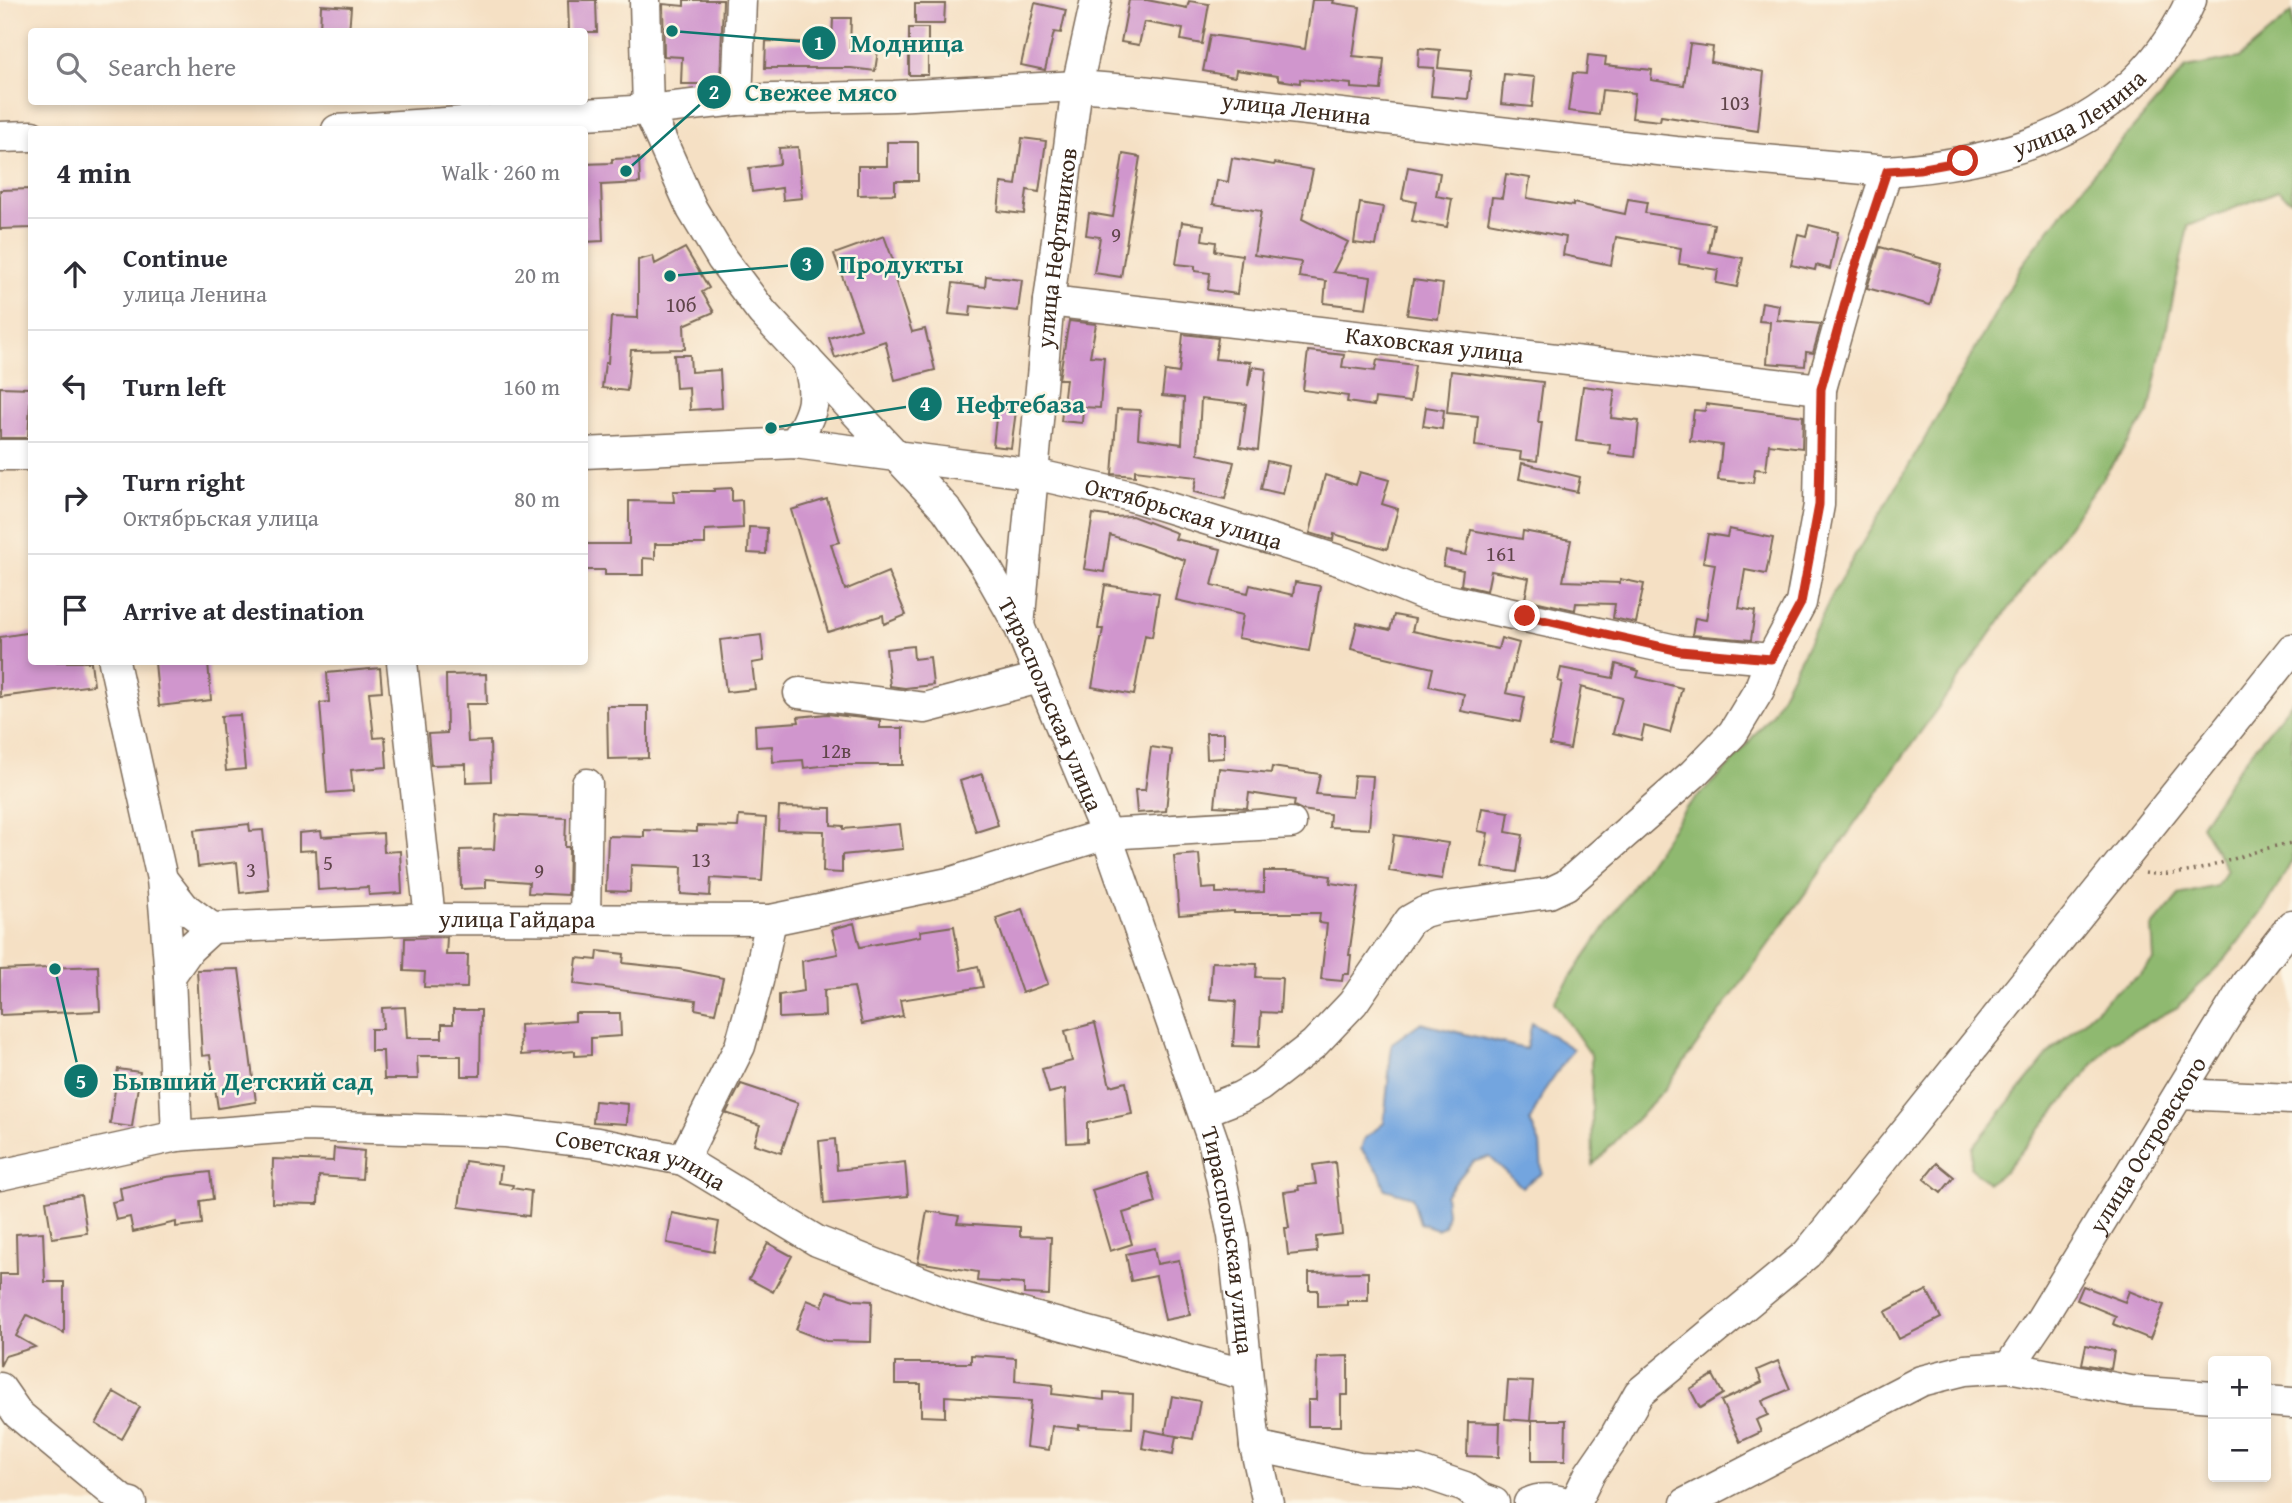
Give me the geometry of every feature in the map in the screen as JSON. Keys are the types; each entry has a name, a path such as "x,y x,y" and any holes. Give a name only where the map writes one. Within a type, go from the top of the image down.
{"street":[{"name":"Тираспольская улица","path":"645,0 648,110 692,209 722,259 762,312 946,509 984,564 1019,626 1106,834 1214,1144 1233,1236 1255,1446 1268,1503"},
{"path":"737,100 741,0"},
{"name":"улица Нефтяников","path":"1019,626 1049,301 1077,86 1096,0"},
{"name":"улица Ленина","path":"399,126 648,110 737,100 894,96 1077,86 1154,92 1676,152 1887,171 1919,169 2011,152 2088,118 2141,76 2165,48 2191,0"},
{"path":"0,137 28,136"},
{"path":"1204,1111 1260,1086 1314,1044 1353,1003 1410,920 1438,908 1549,893 1566,885 1693,774 1733,733 1759,690 1771,659 1801,603 1819,505 1821,389 1854,271 1887,171"},
{"name":"Каховская улица","path":"1049,301 1821,389"},
{"path":"796,443 814,403 814,382 805,356"},
{"name":"Октябрьская улица","path":"588,453 796,443 1034,474 1131,496 1344,562 1422,594 1680,651 1771,659"},
{"path":"0,455 28,454"},
{"path":"1575,1503 1590,1473 1614,1438 1639,1393 1807,1254 2292,649"},
{"path":"115,665 162,879 170,976 177,1136"},
{"path":"402,665 430,919"},
{"path":"799,693 925,708 1039,678"},
{"path":"584,919 587,784"},
{"name":"улица Гайдара","path":"212,928 430,919 771,920 949,883 1106,834 1291,823"},
{"path":"162,879 184,907 212,928 189,949 170,976"},
{"path":"683,1160 740,1046 771,920"},
{"name":"улица Островского","path":"2009,1367 2246,984 2292,925"},
{"path":"2179,1094 2292,1099"},
{"name":"Советская улица","path":"0,1175 177,1136 305,1126 505,1132 597,1143 683,1160 817,1241 960,1297 1247,1375"},
{"path":"1686,1503 1921,1381 1965,1370 2009,1367 2130,1391 2208,1397"},
{"path":"0,1388 18,1414 123,1501 131,1503"},
{"path":"2271,1401 2292,1403"},
{"path":"1255,1446 1359,1468 1418,1471 1465,1487 1480,1498 1494,1503"},
{"path":"1529,1503 1536,1499 1566,1503"}],"path":[{"path":"2116,869 2165,876 2209,867 2268,846 2292,843"}],"green space":[{"path":"2292,13 2292,201 2278,191 2188,226 2149,413 1665,1089 1593,1165 1591,1055 1554,1002 1686,808 1730,765 1773,712 1839,582 1920,447 2024,262 2090,177 2186,68 2239,58"},
{"path":"2292,702 2292,861 2268,903 2226,958 2178,1007 2112,1042 2005,1171 1988,1183 1970,1167 1973,1147 2051,1051 2154,960 2152,927 2179,895 2216,886 2227,870 2201,825 2239,767"}],"water":[{"path":"1420,1023 1526,1049 1532,1023 1573,1049 1544,1091 1530,1121 1540,1144 1542,1173 1522,1187 1490,1157 1472,1162 1445,1195 1447,1213 1444,1226 1437,1229 1420,1223 1412,1197 1385,1189 1380,1173 1361,1149 1365,1138 1384,1123 1392,1043"}],"building":[{"path":"568,0 596,0 597,32 588,32 588,28 569,28"},
{"path":"684,0 723,0 720,84 681,84 682,57 664,56 663,4 684,6"},
{"path":"1129,0 1147,0 1187,8 1189,1 1209,4 1202,44 1181,40 1183,29 1144,22 1139,45 1121,42"},
{"path":"1312,0 1334,0 1333,3 1360,7 1353,56 1384,59 1381,90 1300,79 1300,83 1278,80 1278,76 1236,70 1235,77 1203,71 1210,35 1305,49"},
{"path":"1035,3 1066,10 1061,33 1054,32 1045,70 1021,65"},
{"path":"915,4 945,4 944,24 915,24"},
{"path":"321,5 351,7 349,28 320,28"},
{"path":"833,18 851,18 850,48 878,51 875,71 851,68 765,68 766,41 832,43"},
{"path":"909,28 928,28 928,75 909,75"},
{"path":"1690,44 1713,47 1711,62 1764,72 1758,131 1661,116 1660,121 1632,118 1635,93 1602,90 1599,115 1568,111 1573,73 1586,74 1588,55 1606,57 1605,65 1652,70 1651,80 1684,85"},
{"path":"1419,48 1440,50 1438,68 1471,71 1468,99 1431,96 1434,68 1418,67"},
{"path":"1504,74 1535,77 1532,107 1501,104"},
{"path":"1022,138 1046,141 1039,192 1027,190 1024,214 998,211 1001,183 1016,185"},
{"path":"887,142 918,142 918,181 895,181 895,194 858,195 858,166 887,166"},
{"path":"798,147 802,198 783,200 782,188 752,192 749,168 780,164 779,148"},
{"path":"1123,154 1140,157 1121,277 1094,273 1100,237 1086,235 1089,213 1113,217"},
{"path":"639,158 640,183 601,185 603,241 588,242 588,164 612,163 612,159"},
{"path":"1232,158 1313,170 1302,219 1348,242 1333,272 1371,277 1366,308 1324,303 1326,281 1299,277 1301,262 1254,255 1261,211 1213,204 1217,180 1228,182"},
{"path":"1408,167 1440,173 1436,196 1452,199 1447,227 1412,221 1416,202 1402,199"},
{"path":"1506,174 1530,178 1527,198 1573,206 1573,203 1625,214 1628,199 1647,202 1645,213 1714,224 1709,252 1743,258 1737,287 1716,283 1718,270 1679,264 1681,248 1616,237 1611,265 1563,255 1566,237 1488,222 1492,197 1502,198"},
{"path":"28,189 28,228 0,229 0,190"},
{"path":"1360,203 1383,207 1376,246 1354,243"},
{"path":"1182,222 1204,225 1202,240 1216,242 1215,251 1242,255 1237,294 1208,290 1210,273 1195,271 1195,266 1176,264"},
{"path":"1809,225 1838,232 1830,269 1816,265 1815,270 1791,265 1798,234 1806,236"},
{"path":"884,236 896,268 892,270 912,332 925,329 935,370 895,380 885,341 835,358 829,338 861,328 834,254"},
{"path":"1880,247 1941,264 1930,305 1867,288"},
{"path":"685,248 709,288 702,292 714,312 684,325 685,349 631,350 627,391 602,388 605,363 608,363 611,317 638,318 638,260 653,256 655,264"},
{"path":"986,276 1022,280 1018,311 971,306 970,316 949,314 953,283 985,287"},
{"path":"1413,280 1443,284 1438,319 1407,315"},
{"path":"1762,302 1779,305 1777,320 1821,324 1813,353 1806,352 1805,366 1767,363 1770,322 1759,321"},
{"path":"1069,321 1096,324 1090,356 1104,357 1100,408 1083,407 1082,423 1061,421 1066,379 1059,379"},
{"path":"1183,334 1218,338 1215,359 1251,362 1248,386 1253,367 1266,369 1258,450 1240,447 1246,404 1201,399 1198,454 1234,462 1225,499 1194,492 1197,477 1135,470 1135,476 1112,474 1117,409 1140,410 1138,438 1182,444 1184,398 1162,396 1165,371 1179,373"},
{"path":"1308,351 1344,355 1342,367 1375,371 1377,360 1415,365 1410,402 1375,398 1374,406 1347,402 1348,396 1303,390"},
{"path":"674,355 690,355 691,372 720,370 722,408 690,410 689,387 676,388"},
{"path":"1451,371 1543,382 1537,461 1520,459 1521,452 1475,446 1478,416 1447,413"},
{"path":"1583,386 1615,390 1611,418 1639,421 1635,457 1609,454 1610,445 1576,441"},
{"path":"0,387 28,388 28,438 0,438"},
{"path":"1706,404 1803,416 1802,448 1769,444 1766,470 1755,469 1753,483 1718,480 1722,445 1690,441 1694,410 1705,411"},
{"path":"1426,407 1444,410 1442,429 1423,426"},
{"path":"997,409 1016,411 1011,448 993,446"},
{"path":"1267,461 1289,466 1283,494 1261,489"},
{"path":"1522,463 1580,477 1577,492 1519,479"},
{"path":"1360,472 1389,480 1382,504 1398,509 1387,549 1334,534 1333,540 1310,533 1325,475 1356,485"},
{"path":"732,488 732,501 742,500 743,528 705,530 705,544 655,544 655,559 643,558 643,575 605,575 605,570 588,570 588,544 629,544 629,501 674,502 673,491"},
{"path":"827,499 840,542 831,544 845,590 888,572 906,615 884,624 883,615 828,632 791,510"},
{"path":"1093,514 1132,516 1177,533 1175,539 1221,549 1212,585 1248,593 1250,585 1293,595 1295,582 1320,586 1309,651 1238,638 1243,615 1176,600 1185,560 1110,535 1104,572 1084,569"},
{"path":"749,527 767,528 766,554 748,553"},
{"path":"1729,529 1773,538 1766,574 1745,570 1739,608 1755,611 1751,640 1692,635 1695,618 1706,620 1715,564 1703,562 1708,534 1727,537"},
{"path":"1471,530 1522,539 1523,531 1571,540 1563,581 1620,583 1620,579 1644,584 1636,623 1613,618 1615,604 1576,603 1575,610 1525,599 1529,578 1491,571 1487,591 1461,585 1463,570 1443,566 1446,551 1466,555"},
{"path":"1105,585 1159,593 1152,637 1145,635 1134,695 1092,687 1103,629 1098,629"},
{"path":"1394,615 1415,619 1412,631 1498,649 1501,638 1519,643 1506,693 1525,697 1520,722 1461,711 1464,694 1429,686 1433,668 1351,649 1357,623 1390,630"},
{"path":"28,633 28,665 91,665 94,685 0,697 0,637"},
{"path":"761,635 764,661 752,663 755,689 726,692 720,640"},
{"path":"913,646 914,659 930,657 933,685 905,688 890,686 886,649"},
{"path":"1616,664 1639,671 1637,677 1682,688 1670,733 1644,726 1641,740 1613,733 1622,698 1581,687 1570,749 1550,745 1562,682 1558,681 1561,668 1613,678"},
{"path":"155,665 208,665 211,700 159,706"},
{"path":"380,668 382,691 369,692 374,738 385,737 387,767 351,770 353,791 327,793 320,703 329,702 327,673"},
{"path":"486,674 487,704 466,704 468,742 490,741 491,781 466,782 466,764 431,765 428,734 447,733 446,675"},
{"path":"607,706 648,706 648,758 608,759"},
{"path":"827,714 880,720 880,728 903,728 903,765 830,765 804,768 803,760 773,762 772,746 756,747 755,725 799,722 798,717"},
{"path":"240,715 245,769 226,771 221,716"},
{"path":"1206,733 1224,733 1224,758 1207,759"},
{"path":"1151,747 1172,750 1166,811 1137,813 1135,790 1145,790"},
{"path":"1272,767 1320,774 1316,794 1352,797 1354,775 1373,776 1369,829 1329,827 1330,814 1302,810 1294,806 1295,800 1249,793 1247,808 1215,806 1219,768 1271,773"},
{"path":"982,774 998,825 976,832 960,781"},
{"path":"779,807 831,808 831,825 843,826 843,829 900,824 903,849 842,855 842,873 823,872 824,831 778,830"},
{"path":"1482,808 1509,812 1506,832 1523,835 1517,872 1482,867 1488,833 1478,831"},
{"path":"496,815 566,818 565,847 569,847 568,895 528,893 529,882 486,879 486,888 461,889 460,850 494,849"},
{"path":"739,816 766,818 762,881 711,878 710,896 681,894 682,867 631,865 630,892 606,891 608,836 644,837 644,830 697,832 697,826 738,827"},
{"path":"249,824 250,831 263,830 269,890 240,893 237,862 198,867 194,830"},
{"path":"321,831 322,837 383,833 384,852 400,851 402,893 369,895 368,887 318,890 316,850 299,851 299,833"},
{"path":"1394,835 1448,843 1442,879 1389,871"},
{"path":"1199,854 1202,889 1216,888 1216,893 1264,892 1264,871 1293,871 1331,876 1330,883 1359,887 1349,955 1349,974 1343,974 1342,981 1321,979 1327,924 1319,923 1320,913 1234,911 1179,915 1174,856"},
{"path":"1022,909 1048,984 1022,993 996,918"},
{"path":"854,923 860,947 921,936 920,931 954,926 961,970 978,966 983,987 900,1000 903,1016 862,1024 854,987 824,990 825,1016 779,1018 779,995 804,991 802,961 838,954 832,929"},
{"path":"447,937 446,955 468,955 467,988 424,987 425,972 404,971 405,938"},
{"path":"598,951 624,954 623,963 679,969 723,978 715,1013 695,1009 696,1000 574,984 577,958 597,960"},
{"path":"1212,962 1257,964 1256,977 1282,978 1280,1013 1261,1012 1259,1047 1233,1046 1236,1001 1210,999"},
{"path":"98,966 100,1011 0,1015 0,970"},
{"path":"239,969 256,1102 218,1108 210,1055 202,1056 197,970"},
{"path":"405,1007 407,1038 442,1038 442,1024 453,1024 453,1010 481,1010 480,1076 461,1076 461,1056 417,1056 418,1079 384,1079 383,1051 371,1051 371,1029 383,1029 382,1008"},
{"path":"575,1013 620,1013 621,1036 591,1038 591,1055 575,1056 575,1051 521,1055 520,1025 575,1021"},
{"path":"1095,1023 1110,1086 1126,1082 1132,1114 1087,1123 1087,1142 1067,1143 1065,1089 1049,1093 1042,1069 1072,1061 1065,1031"},
{"path":"118,1069 140,1072 132,1127 110,1124"},
{"path":"741,1084 798,1103 781,1153 754,1144 760,1125 726,1113"},
{"path":"595,1101 628,1104 627,1124 593,1122"},
{"path":"835,1139 837,1170 905,1162 908,1196 824,1204 819,1141"},
{"path":"334,1148 364,1151 362,1179 319,1176 318,1204 272,1203 273,1159 333,1161"},
{"path":"465,1161 501,1166 499,1183 531,1191 529,1216 459,1207"},
{"path":"1335,1162 1342,1234 1316,1237 1317,1252 1288,1255 1285,1228 1289,1228 1284,1192 1299,1190 1298,1186 1316,1184 1313,1165"},
{"path":"1937,1163 1954,1177 1941,1193 1924,1179"},
{"path":"210,1172 213,1199 200,1201 202,1224 176,1227 176,1222 133,1232 130,1217 116,1220 112,1202 122,1200 120,1188 166,1177"},
{"path":"1148,1173 1156,1203 1123,1213 1132,1244 1110,1251 1092,1190"},
{"path":"81,1195 87,1233 52,1238 46,1201"},
{"path":"927,1211 959,1216 957,1223 1020,1227 1020,1236 1051,1237 1049,1295 1024,1294 1024,1284 977,1281 978,1272 918,1262"},
{"path":"672,1213 719,1222 714,1252 667,1243"},
{"path":"43,1232 45,1282 64,1282 64,1333 27,1315 16,1336 35,1347 5,1356 0,1366 0,1274 17,1274 16,1234"},
{"path":"768,1243 792,1256 773,1292 749,1279"},
{"path":"1154,1248 1157,1264 1179,1260 1190,1315 1165,1320 1156,1276 1131,1281 1126,1254"},
{"path":"1368,1272 1368,1301 1318,1306 1318,1290 1309,1290 1309,1273"},
{"path":"2083,1286 2125,1302 2129,1291 2164,1305 2150,1339 2113,1324 2116,1316 2077,1300"},
{"path":"1927,1290 1941,1318 1899,1339 1885,1312"},
{"path":"827,1291 854,1300 872,1301 871,1342 826,1341 796,1330 807,1300 822,1306"},
{"path":"2086,1345 2114,1351 2111,1369 2082,1364"},
{"path":"971,1355 1016,1358 1015,1381 1053,1385 1052,1394 1104,1400 1104,1392 1133,1394 1132,1428 1079,1425 1079,1429 1052,1426 1049,1450 1026,1447 1031,1401 945,1396 945,1417 921,1416 921,1384 895,1384 895,1363 971,1363"},
{"path":"1348,1356 1348,1395 1341,1395 1341,1426 1308,1426 1308,1400 1316,1400 1317,1357"},
{"path":"1778,1361 1790,1389 1762,1401 1768,1415 1756,1420 1761,1432 1740,1442 1721,1401 1762,1382 1757,1370"},
{"path":"1713,1375 1723,1394 1700,1408 1690,1389"},
{"path":"1508,1381 1533,1382 1530,1421 1505,1419"},
{"path":"114,1392 140,1407 122,1439 96,1424"},
{"path":"1172,1396 1200,1401 1193,1439 1165,1434"},
{"path":"1532,1420 1566,1420 1565,1461 1532,1461"},
{"path":"1468,1422 1500,1423 1499,1457 1467,1456"},
{"path":"1145,1430 1176,1436 1173,1454 1142,1448"}],"place":[{"name":"Модница","path":"672,31"},
{"name":"Свежее мясо","path":"626,171"},
{"name":"Продукты","path":"670,276"},
{"name":"Нефтебаза","path":"771,428"},
{"name":"Бывший Детский сад","path":"55,969"}],"route":[{"path":"1525,616 1680,651 1771,659 1801,603 1819,505 1821,389 1854,271 1887,171 1919,169 1963,161"}]}
